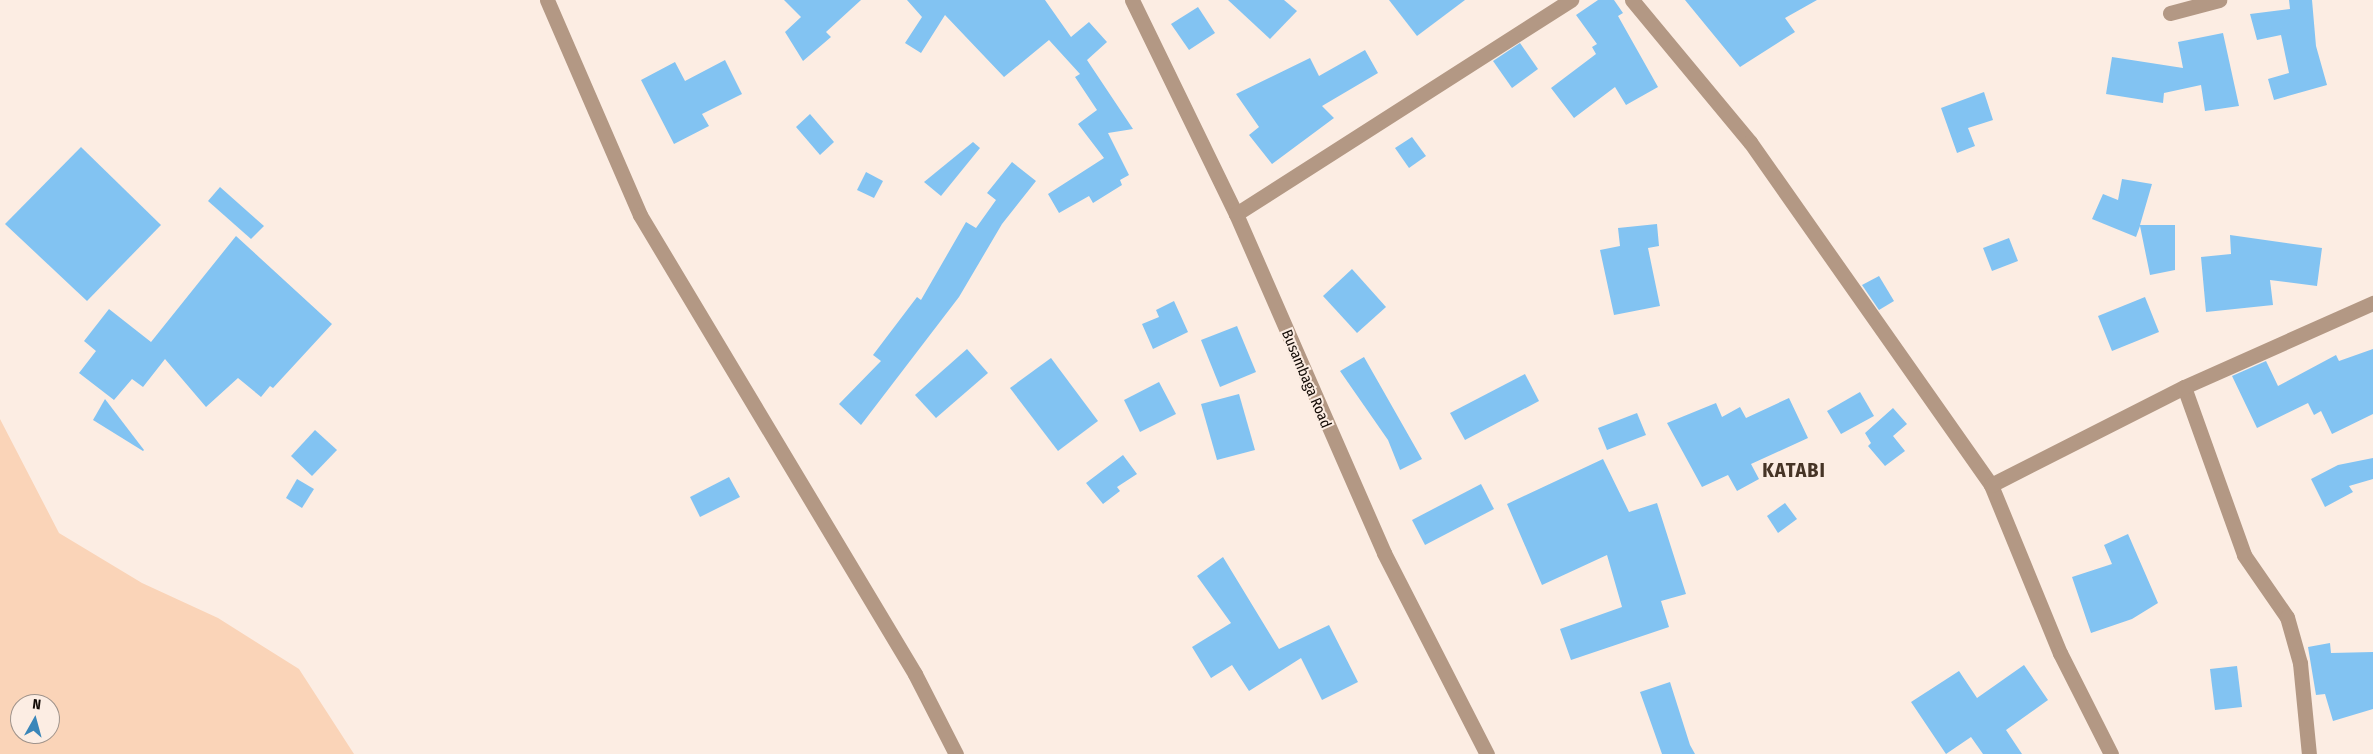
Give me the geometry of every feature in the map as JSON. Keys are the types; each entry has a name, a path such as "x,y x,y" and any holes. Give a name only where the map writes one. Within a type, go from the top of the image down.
{"street":[{"path":"547,0 640,215 915,674 956,754"},
{"name":"Busambaga Road","path":"1132,0 1236,214 1384,553 1487,754"},
{"path":"1236,214 1571,0"},
{"path":"1632,0 1750,142 1991,485 2060,654 2111,754"},
{"path":"2170,13 2219,0"},
{"path":"1991,485 2184,387 2373,303"},
{"path":"2184,387 2244,555 2287,617 2300,663 2309,754"}],"shaded area":[{"path":"0,419 59,533 142,583 218,618 299,669 354,754 0,754"}],"building":[{"path":"784,0 861,0 826,32 831,37 803,61 785,32 801,17"},
{"path":"907,0 1045,0 1071,37 1089,22 1107,42 1087,60 1133,129 1108,133 1129,175 1120,180 1122,185 1093,203 1089,196 1059,213 1048,194 1104,158 1078,124 1097,110 1075,77 1080,74 1049,40 1004,77 945,15 921,53 905,43 922,17"},
{"path":"1228,0 1284,0 1297,11 1270,39"},
{"path":"1389,0 1465,0 1417,36"},
{"path":"1598,0 1614,0 1623,13 1618,16 1658,87 1626,105 1615,87 1574,118 1551,88 1596,54 1592,47 1597,44 1576,15"},
{"path":"1685,0 1817,0 1785,18 1795,32 1740,67"},
{"path":"2289,0 2312,0 2316,46 2327,85 2274,100 2268,79 2289,73 2281,35 2257,40 2250,14 2290,9"},
{"path":"1198,7 1215,33 1189,50 1171,24"},
{"path":"2223,33 2239,106 2205,111 2201,85 2164,93 2163,103 2106,94 2112,57 2183,68 2178,42"},
{"path":"1520,43 1538,69 1512,88 1493,61"},
{"path":"1365,50 1378,73 1322,106 1334,118 1272,164 1249,135 1259,127 1236,94 1310,58 1319,76"},
{"path":"725,60 742,94 702,114 709,126 674,144 641,80 675,62 685,81"},
{"path":"1984,92 1993,120 1968,128 1975,146 1957,153 1941,108"},
{"path":"810,114 834,142 820,155 796,127"},
{"path":"1412,137 1426,156 1409,168 1395,148"},
{"path":"973,142 980,148 941,196 924,182"},
{"path":"81,147 161,225 87,301 5,224"},
{"path":"1012,162 1036,181 1002,224 959,297 861,425 839,404 881,361 873,355 917,297 921,300 966,222 976,228 996,200 987,193"},
{"path":"866,172 883,181 874,198 857,190"},
{"path":"2122,179 2152,184 2140,225 2175,225 2175,270 2150,275 2140,226 2136,237 2092,219 2103,194 2118,200"},
{"path":"220,187 264,226 251,239 208,201"},
{"path":"1657,224 1659,246 1648,248 1660,306 1614,315 1600,250 1620,246 1618,228"},
{"path":"2230,235 2322,248 2317,286 2270,280 2273,305 2206,312 2201,257 2231,254"},
{"path":"236,236 332,324 273,388 270,386 261,397 238,378 206,407 165,359 143,387 132,379 114,400 79,373 96,351 84,341 109,309 151,342"},
{"path":"2009,238 2018,261 1992,271 1983,248"},
{"path":"1352,269 1386,307 1357,333 1323,296"},
{"path":"1879,276 1894,301 1879,310 1862,285"},
{"path":"2145,297 2159,332 2112,351 2098,316"},
{"path":"1174,301 1188,332 1153,349 1142,324 1159,317 1156,310"},
{"path":"1237,326 1256,372 1220,387 1201,340"},
{"path":"967,349 988,373 936,418 915,395"},
{"path":"2373,349 2373,414 2332,434 2321,411 2314,415 2308,403 2257,428 2232,376 2266,361 2278,386 2336,355 2339,361"},
{"path":"1364,357 1422,459 1400,470 1388,440 1340,371"},
{"path":"1051,358 1098,421 1058,451 1010,388"},
{"path":"1525,374 1539,401 1465,440 1450,413"},
{"path":"1159,382 1176,414 1140,432 1124,400"},
{"path":"1860,392 1874,416 1841,434 1827,411"},
{"path":"1239,394 1255,450 1217,460 1201,404"},
{"path":"1789,398 1808,438 1751,464 1759,479 1737,491 1728,475 1702,487 1667,423 1716,403 1722,417 1740,407 1746,418"},
{"path":"105,399 144,450 143,451 93,420"},
{"path":"1893,408 1907,424 1893,436 1905,451 1885,466 1868,446 1871,443 1865,433"},
{"path":"1637,413 1646,435 1607,450 1598,428"},
{"path":"315,430 337,450 312,476 291,456"},
{"path":"1123,455 1137,474 1117,487 1120,491 1103,504 1086,483"},
{"path":"2373,458 2373,479 2349,486 2353,492 2325,507 2311,479 2338,465"},
{"path":"1603,459 1629,512 1657,503 1686,594 1661,601 1669,627 1571,660 1560,629 1622,607 1607,555 1542,585 1507,504"},
{"path":"729,477 740,497 700,517 690,497"},
{"path":"297,479 314,489 302,508 286,498"},
{"path":"1481,484 1494,509 1425,545 1412,520"},
{"path":"1785,503 1797,519 1778,533 1767,516"},
{"path":"2128,534 2158,603 2132,619 2091,633 2072,577 2112,564 2104,545"},
{"path":"1223,557 1279,649 1329,625 1358,682 1322,700 1301,658 1249,691 1232,665 1211,678 1192,647 1231,623 1197,576"},
{"path":"2330,643 2331,653 2373,652 2373,709 2333,721 2325,694 2316,695 2308,647"},
{"path":"2024,665 2048,700 2006,730 2022,754 1983,754 1971,737 1946,754 1911,702 1959,671 1977,698"},
{"path":"2237,666 2242,707 2215,710 2210,669"},
{"path":"1670,682 1690,745 1695,754 1662,754 1640,692"}],"district":[{"name":"KATABI","path":"1794,470"}]}
